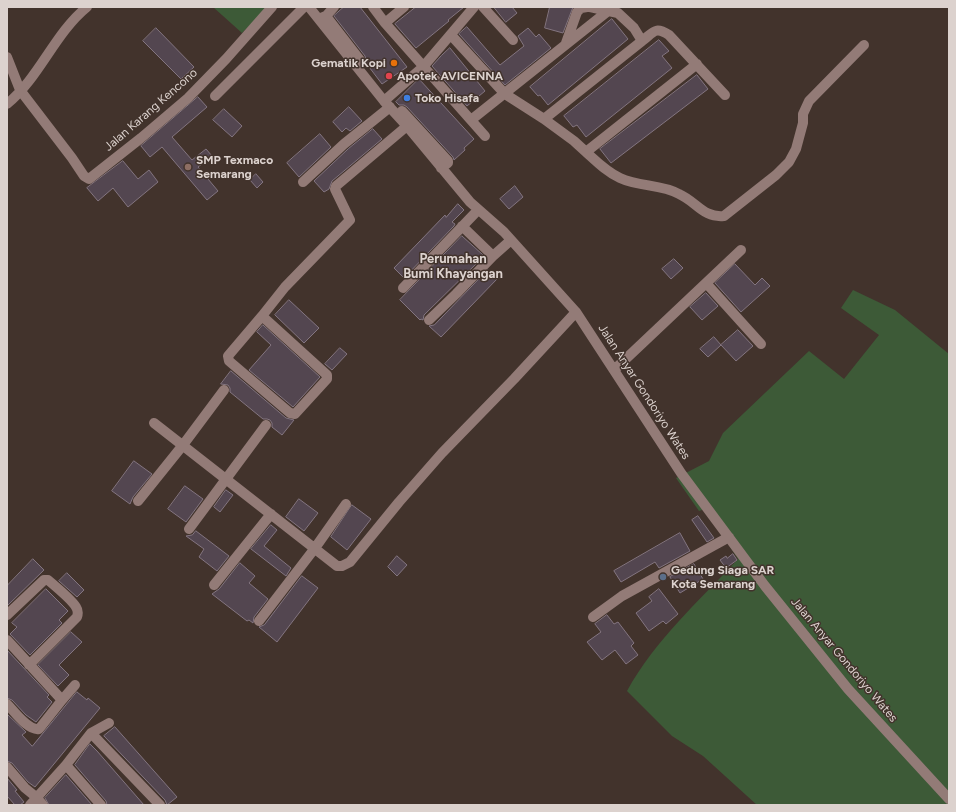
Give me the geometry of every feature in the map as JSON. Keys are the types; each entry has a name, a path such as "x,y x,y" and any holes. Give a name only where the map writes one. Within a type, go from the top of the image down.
{"street":[{"path":"7,104 32,78 58,38 77,15 87,7"},
{"name":"Jalan Karang Kencono","path":"20,90 84,176 89,179 188,98 226,59 272,7"},
{"path":"215,96 304,7"},
{"name":"Jalan Anyar Gondoriyo Wates","path":"309,7 322,17 387,102 441,168 478,210 504,232 576,312 681,473 765,586 848,689 949,799"},
{"path":"322,17 334,7"},
{"path":"373,7 423,67 485,136"},
{"path":"385,23 404,7"},
{"path":"303,182 423,67 474,7"},
{"path":"483,7 513,40"},
{"path":"566,43 577,12 580,8 588,7 618,13 634,28 642,41"},
{"path":"470,120 505,94 566,43 608,11"},
{"path":"544,119 656,30 660,30 672,38 726,95"},
{"path":"451,35 505,94 574,140 605,169 621,178 680,194 708,214 716,217 724,216 776,175 789,162 796,149 803,123 802,114 809,101 864,45"},
{"path":"7,57 20,90"},
{"path":"586,152 697,64"},
{"path":"387,102 448,161 448,163 441,168"},
{"path":"262,316 327,375 327,379 295,414 290,413 228,359 228,356 285,287 350,220 335,188 336,186 407,126"},
{"path":"402,288 478,210"},
{"path":"462,226 493,256"},
{"path":"429,320 511,240"},
{"path":"614,370 741,250"},
{"path":"706,283 760,344"},
{"path":"154,423 337,566 342,566 350,562 399,502 442,453 514,379 576,312"},
{"path":"138,501 183,445 224,390"},
{"path":"189,529 266,425"},
{"path":"259,621 315,548 346,504"},
{"path":"214,585 271,514"},
{"path":"594,618 622,596 729,537"},
{"path":"7,615 44,580 48,580 54,585 76,607 78,613 77,617 29,665"},
{"path":"7,640 62,700"},
{"path":"7,704 29,727 35,730 39,729 75,685"},
{"path":"7,767 37,802 91,733 109,724"},
{"path":"91,733 160,805"},
{"path":"66,765 101,805"}],"green space":[{"path":"213,7 268,7 242,33"},
{"path":"853,290 895,310 949,354 949,805 757,805 703,756 672,736 627,691 638,672 664,638 738,559 705,509 699,511 676,478 709,461 723,433 809,351 844,379 879,335 841,308"}],"building":[{"path":"344,7 360,7 407,67 382,84 366,63 365,56 334,16"},
{"path":"416,7 464,7 416,48 395,24"},
{"path":"494,7 512,7 517,13 506,22"},
{"path":"550,7 573,7 563,33 545,28"},
{"path":"612,19 628,39 548,105 540,95 538,96 530,87"},
{"path":"467,27 500,65 524,46 518,36 528,28 536,37 539,34 551,48 505,85 459,34"},
{"path":"156,28 194,67 181,79 143,41"},
{"path":"659,40 669,51 662,56 672,68 586,137 577,125 573,127 564,116"},
{"path":"450,48 485,91 467,106 432,66"},
{"path":"697,75 708,89 611,163 600,149"},
{"path":"419,79 474,139 454,160 453,157 407,107 404,105 399,105 396,102"},
{"path":"198,97 207,107 172,137 192,160 206,149 212,156 198,167 218,191 207,200 162,147 150,157 141,146"},
{"path":"349,107 362,121 350,131 346,128 342,132 333,122"},
{"path":"224,109 242,126 232,137 213,120"},
{"path":"373,129 382,139 332,181 329,189 324,192 314,181 348,149"},
{"path":"320,134 331,147 299,177 287,163"},
{"path":"123,161 138,179 149,170 158,182 128,207 113,188 98,201 87,188"},
{"path":"256,174 263,182 257,188 250,180"},
{"path":"515,186 523,197 509,209 500,199"},
{"path":"458,204 464,210 452,222 455,224 454,226 404,278 394,268 445,215 446,217"},
{"path":"462,236 483,255 478,260 479,261 424,315 423,320 420,320 400,300"},
{"path":"674,259 683,268 671,279 662,269"},
{"path":"735,264 755,285 762,278 770,286 741,312 715,283"},
{"path":"488,270 497,279 441,337 429,326 434,325"},
{"path":"706,293 718,306 702,320 690,307"},
{"path":"289,300 319,328 304,343 275,315"},
{"path":"263,325 320,377 293,407 249,370 271,345 257,332"},
{"path":"738,330 753,346 736,361 721,345"},
{"path":"714,337 721,345 708,357 700,349"},
{"path":"340,348 347,354 332,370 325,364"},
{"path":"231,371 286,418 294,420 282,435 272,427 270,420 263,419 230,392 228,385 221,384"},
{"path":"134,461 152,474 133,497 130,504 112,491"},
{"path":"185,486 203,499 186,522 168,509"},
{"path":"226,490 233,495 220,512 214,507"},
{"path":"299,499 318,513 304,531 286,517"},
{"path":"352,505 371,519 347,550 331,537"},
{"path":"698,516 714,538 707,542 692,520"},
{"path":"271,525 277,530 264,546 291,568 286,576 251,549"},
{"path":"196,531 229,556 217,571 199,557 204,549 186,536 192,535"},
{"path":"680,533 690,551 659,568 655,562 621,582 614,571"},
{"path":"733,554 737,560 726,568 720,560"},
{"path":"397,556 407,565 397,576 388,567"},
{"path":"33,559 44,570 7,606 7,586"},
{"path":"240,563 255,576 249,583 268,599 254,617 253,623 249,620 247,621 212,594 219,589"},
{"path":"694,564 703,579 680,593 670,577"},
{"path":"67,573 84,590 77,597 59,581"},
{"path":"302,576 318,588 277,642 259,627 264,625"},
{"path":"46,589 68,611 59,620 62,623 30,655 10,634 17,627 12,623"},
{"path":"659,589 678,614 666,624 663,621 649,631 636,613 652,601 649,597"},
{"path":"607,615 614,624 618,622 634,643 631,646 638,655 626,664 615,650 602,660 587,642 601,632 595,624"},
{"path":"71,632 82,642 59,665 69,675 58,686 38,665"},
{"path":"7,650 49,695 47,697 52,702 36,722 26,715 12,700 7,698"},
{"path":"77,692 87,700 88,698 100,708 35,787 28,782 12,763 7,761 7,714 26,732 22,735 32,746"},
{"path":"115,727 177,797 167,805 165,800 104,736"},
{"path":"90,744 144,805 107,805 106,801 75,765"},
{"path":"66,775 92,805 49,805 45,798"},
{"path":"7,778 17,790 15,791 24,802 20,805 15,805 7,796"}],"place":[{"name":"Gematik Kopi","path":"394,63"},
{"name":"Apotek AVICENNA","path":"389,76"},
{"name":"Toko Hisafa","path":"407,98"},
{"name":"SMP Texmaco Semarang","path":"188,167"},
{"name":"Gedung Siaga SAR Kota Semarang","path":"663,577"}],"district":[{"name":"Perumahan Bumi Khayangan","path":"453,266"}]}
